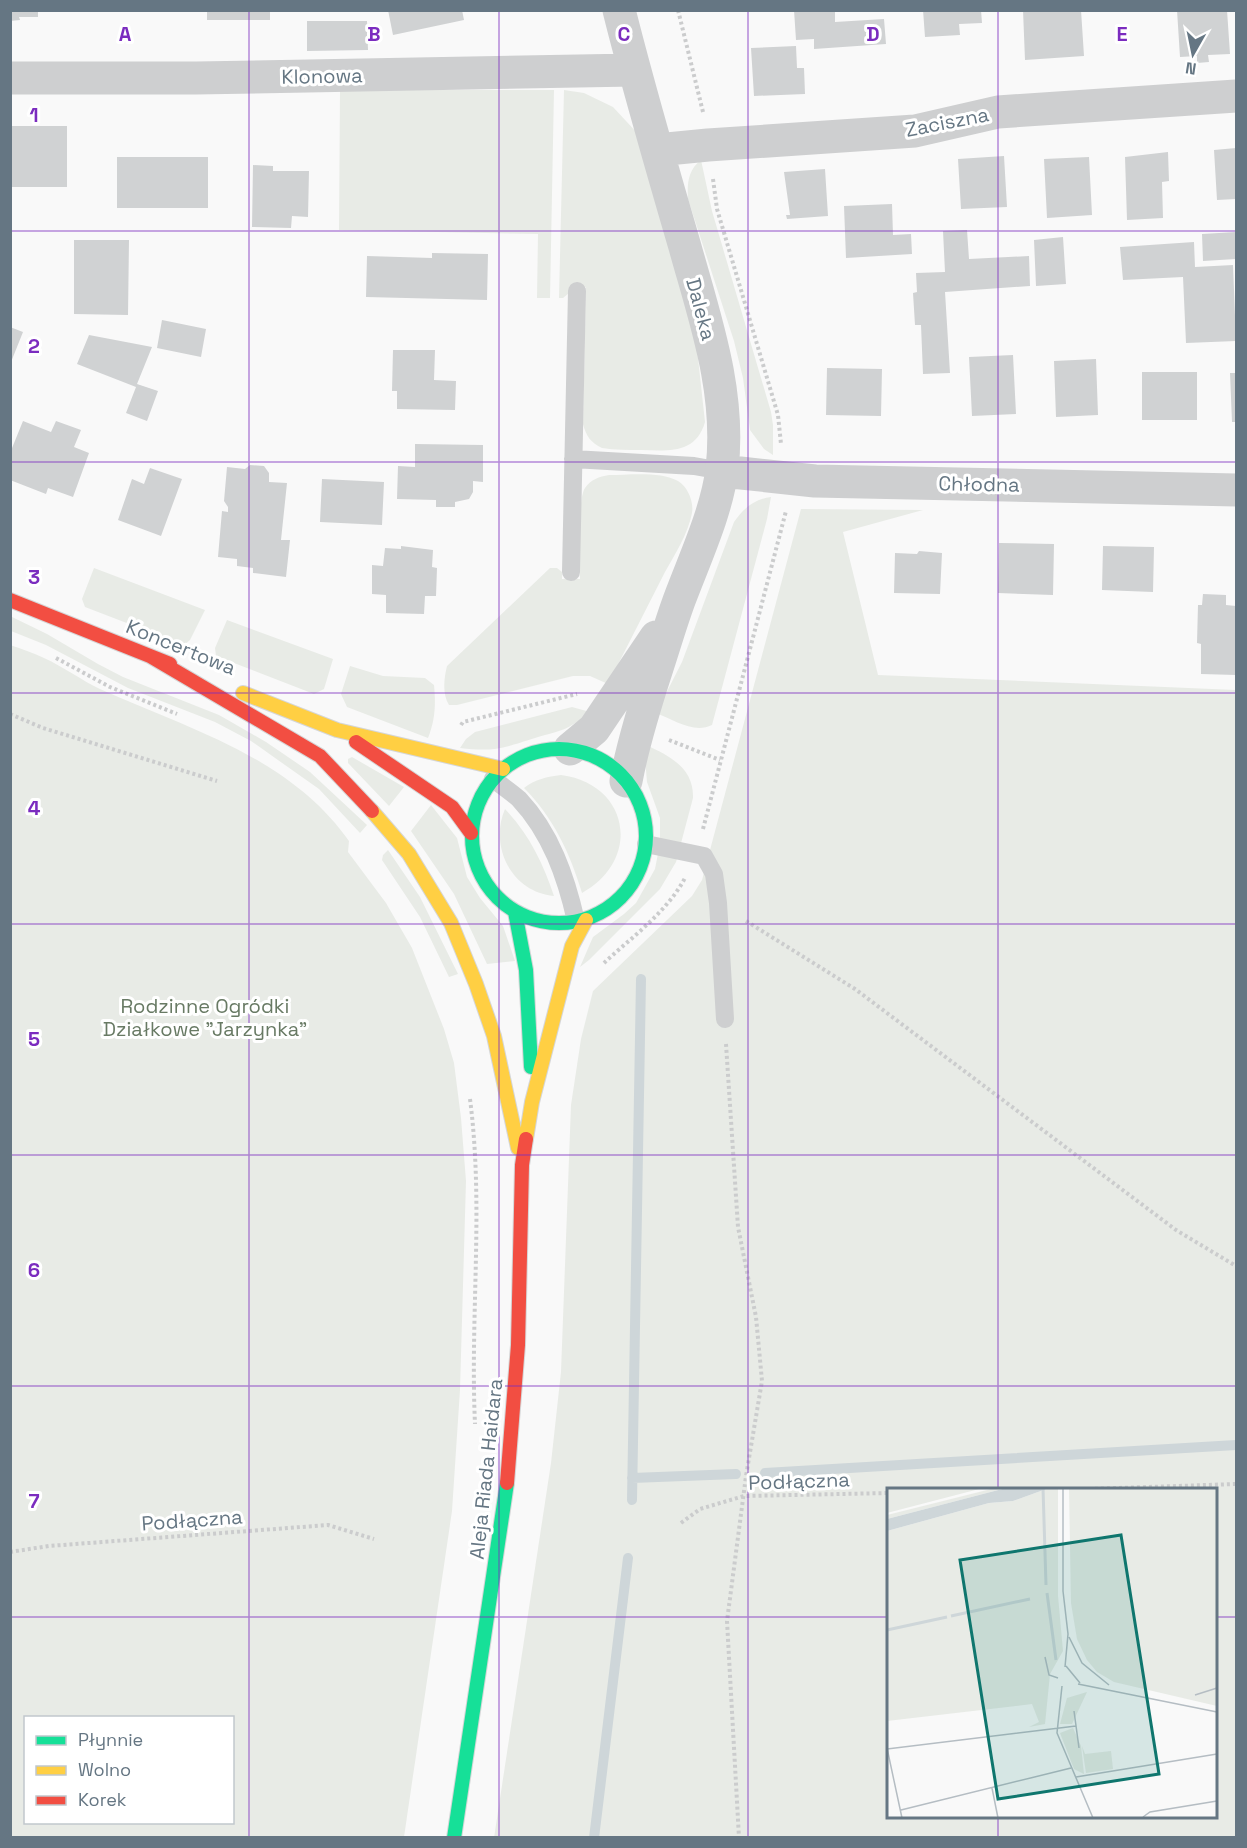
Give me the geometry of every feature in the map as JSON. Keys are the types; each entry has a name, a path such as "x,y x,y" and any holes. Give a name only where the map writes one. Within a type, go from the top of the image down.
{"street":[{"name":"Daleka","path":"619,10 705,319 721,389 725,430 722,471 707,528 676,609 634,741 626,781"},
{"name":"Klonowa","path":"10,78 196,78 634,70"},
{"name":"Zaciszna","path":"657,150 915,131 998,112 1236,96"},
{"name":"Chłodna","path":"722,471 783,478 1236,490"},
{"name":"Koncertowa","path":"10,600 337,730 498,774"},
{"name":"Daleka","path":"570,749 594,729 676,609"},
{"path":"150,656 320,756 358,795 409,854 451,923 476,984 494,1036 522,1165"},
{"name":"Koncertowa","path":"337,730 452,807 471,833"},
{"path":"570,749 591,755 610,765 626,781 636,795 642,810 646,827 646,844 636,877 615,903 601,913 562,924 538,921 515,912 491,892 482,879 472,849 471,833 480,797 498,774 518,759 534,752 570,749"},
{"name":"Aleja Riada Haidara","path":"515,912 523,942 527,975 532,1102"},
{"name":"Aleja Riada Haidara","path":"454,1838 506,1491 518,1345 522,1165 532,1102 572,946 581,920"}],"lane":[{"path":"571,572 577,291"},
{"path":"573,459 694,466 722,471"},
{"path":"498,774 554,850 581,920"},
{"path":"646,844 704,856 714,874 725,1019"}],"path":[{"path":"599,967 656,915 678,891 691,866 786,508 778,415 717,209 702,101 678,10"},
{"path":"47,652 110,687 184,717"},
{"path":"454,730 463,722 572,694 580,694"},
{"path":"10,714 43,729 217,781"},
{"path":"718,903 855,989 1176,1230 1236,1266"},
{"path":"725,1019 738,1227 756,1317 762,1381 727,1621 740,1838"},
{"path":"469,1089 477,1174 473,1384 475,1426"},
{"path":"1118,1488 1236,1484"},
{"name":"Podłączna","path":"681,1523 700,1509 744,1496 887,1493"},
{"name":"Podłączna","path":"10,1552 49,1546 328,1525 374,1539"}],"green space":[{"path":"340,90 554,90 550,298 537,298 538,234 339,230"},
{"path":"564,90 584,93 613,107 640,136 697,349 705,422 695,440 680,448 661,451 602,448 587,436 584,428 586,287 569,286 569,293 559,298"},
{"path":"701,160 712,211 771,412 773,455 764,449 750,430 743,378 734,341 688,199 689,177 693,168"},
{"path":"644,474 671,478 685,487 690,495 692,509 688,529 681,544 608,684 590,676 573,676 457,705 449,705 444,691 447,666 550,568 557,568 562,572 562,579 580,579 582,495 590,482 609,475"},
{"path":"771,497 712,725 691,727 656,713 682,662 734,522 750,505"},
{"path":"801,509 923,510 843,532 878,675 1236,690 1236,1837 494,1838 551,1463 561,1372 571,1105 581,1039 593,991 692,896 702,880"},
{"path":"94,568 205,610 190,640 184,645 85,607 82,599"},
{"path":"10,616 123,677 219,715 266,742 310,772 367,825 360,833 319,789 251,741 215,722 128,688 46,645 11,631"},
{"path":"227,620 333,659 324,689 314,694 216,656 215,648"},
{"name":"Rodzinne Ogródki Działkowe \"Jarzynka\"","path":"10,645 51,662 100,689 236,748 298,787 325,812 349,841 348,852 386,903 412,948 444,1029 454,1063 466,1181 460,1390 452,1511 404,1837 11,1837"},
{"path":"350,666 383,676 425,678 434,685 434,712 428,738 347,707 341,694"},
{"path":"572,707 590,712 564,729 515,744 490,749 460,748 475,732"},
{"path":"646,745 679,764 685,771 692,788 693,798 676,862 660,889 580,967 593,937 636,903 655,869 660,843 660,818 647,782"},
{"path":"352,757 404,787 389,806 348,763 348,759"},
{"path":"561,775 584,781 602,793 614,808 620,825 620,844 614,862 601,879 582,893 572,864 552,823 524,788 537,780"},
{"path":"431,805 457,838 467,877 480,898 503,926 515,961 487,964 454,894 411,831"},
{"path":"505,809 521,828 534,850 554,896 539,893 526,886 507,865 500,838"},
{"path":"388,850 420,897 458,974 449,977 420,917 382,860"}],"building":[{"path":"10,10 38,10 38,17 19,17 20,20 10,21"},
{"path":"207,10 270,10 270,20 207,20"},
{"path":"388,10 462,10 464,20 393,35"},
{"path":"794,10 835,10 835,22 884,19 886,44 814,49 814,39 796,40"},
{"path":"923,10 981,10 982,23 959,24 960,35 925,37"},
{"path":"1023,10 1081,10 1084,56 1025,60"},
{"path":"1177,10 1227,10 1230,54 1208,55 1209,62 1197,63 1197,56 1180,57"},
{"path":"307,21 367,21 368,50 307,51"},
{"path":"796,46 797,68 804,68 805,94 754,96 751,48"},
{"path":"10,126 67,126 67,187 10,187"},
{"path":"1236,148 1236,199 1217,200 1214,150"},
{"path":"1168,152 1169,181 1162,182 1163,218 1127,220 1125,157"},
{"path":"1004,156 1007,207 961,209 958,159"},
{"path":"117,157 208,157 208,208 117,208"},
{"path":"1089,157 1092,215 1047,218 1044,159"},
{"path":"253,165 273,166 273,171 309,171 308,217 292,216 291,228 252,227"},
{"path":"825,169 828,216 787,219 786,215 790,215 784,172"},
{"path":"892,204 893,235 911,234 912,254 846,258 844,206"},
{"path":"967,230 969,259 1029,256 1030,286 945,292 950,373 923,374 921,325 915,325 913,293 917,292 916,273 945,272 943,231"},
{"path":"1236,232 1236,259 1203,261 1202,234"},
{"path":"1063,237 1066,284 1036,286 1034,240"},
{"path":"74,240 129,240 128,315 74,314"},
{"path":"1194,242 1195,267 1233,265 1236,341 1186,343 1183,277 1123,280 1120,247"},
{"path":"432,253 488,254 487,300 366,297 367,256 432,258"},
{"path":"162,320 206,329 201,357 157,348"},
{"path":"10,327 23,332 11,362 10,362"},
{"path":"89,335 152,347 137,384 158,391 147,421 126,413 136,387 77,364"},
{"path":"393,350 435,350 434,380 456,381 455,410 397,409 397,391 392,391"},
{"path":"1013,355 1016,414 972,416 969,357"},
{"path":"1096,359 1098,415 1056,417 1054,361"},
{"path":"827,368 882,369 881,416 826,415"},
{"path":"1142,372 1197,372 1197,420 1142,420"},
{"path":"1230,373 1236,373 1236,422 1232,422"},
{"path":"23,421 51,432 56,421 81,430 74,447 89,453 73,497 48,488 46,494 10,480 10,453"},
{"path":"415,444 483,445 483,482 473,481 473,492 469,499 455,502 455,507 436,507 436,500 397,499 398,466 415,467"},
{"path":"250,465 264,466 269,473 269,482 287,483 281,540 290,540 286,577 253,573 253,568 237,566 237,559 218,557 222,511 228,512 224,501 227,467 245,469"},
{"path":"150,468 182,479 161,536 118,520 132,479 144,484"},
{"path":"322,479 384,482 382,525 320,522"},
{"path":"999,543 1054,544 1053,595 998,593"},
{"path":"401,546 433,550 432,567 437,568 436,596 425,596 424,614 386,613 386,595 372,594 372,565 383,566 385,548 401,549"},
{"path":"1103,546 1154,547 1153,592 1102,590"},
{"path":"919,551 942,553 940,594 894,593 895,553 917,554"},
{"path":"1203,594 1226,595 1226,605 1236,606 1236,675 1201,674 1201,644 1197,643 1198,605 1202,605"}],"waterway":[{"path":"632,1500 641,979"},
{"path":"765,1473 1236,1445"},
{"path":"632,1478 736,1474"},
{"path":"594,1838 628,1558"}],"traffic: fast":[{"path":"559,749 576,750 592,755 621,774 640,803 645,819 646,836 645,853 640,869 621,898 592,917 576,922 559,923 542,922 526,917 497,898 478,869 473,853 472,836 473,819 478,803 497,774 526,755 542,750 559,749"},
{"path":"515,912 526,970 531,1067"},
{"path":"454,1838 507,1483"}],"traffic: slow":[{"path":"243,693 337,730 503,769"},
{"path":"372,811 409,854 451,923 494,1036 518,1148"},
{"path":"526,1139 532,1102 572,946 586,920"}],"traffic: jam":[{"path":"10,600 170,664"},
{"path":"150,656 320,756 372,811"},
{"path":"356,742 452,807 471,833"},
{"path":"507,1483 518,1345 522,1165 526,1139"}]}
